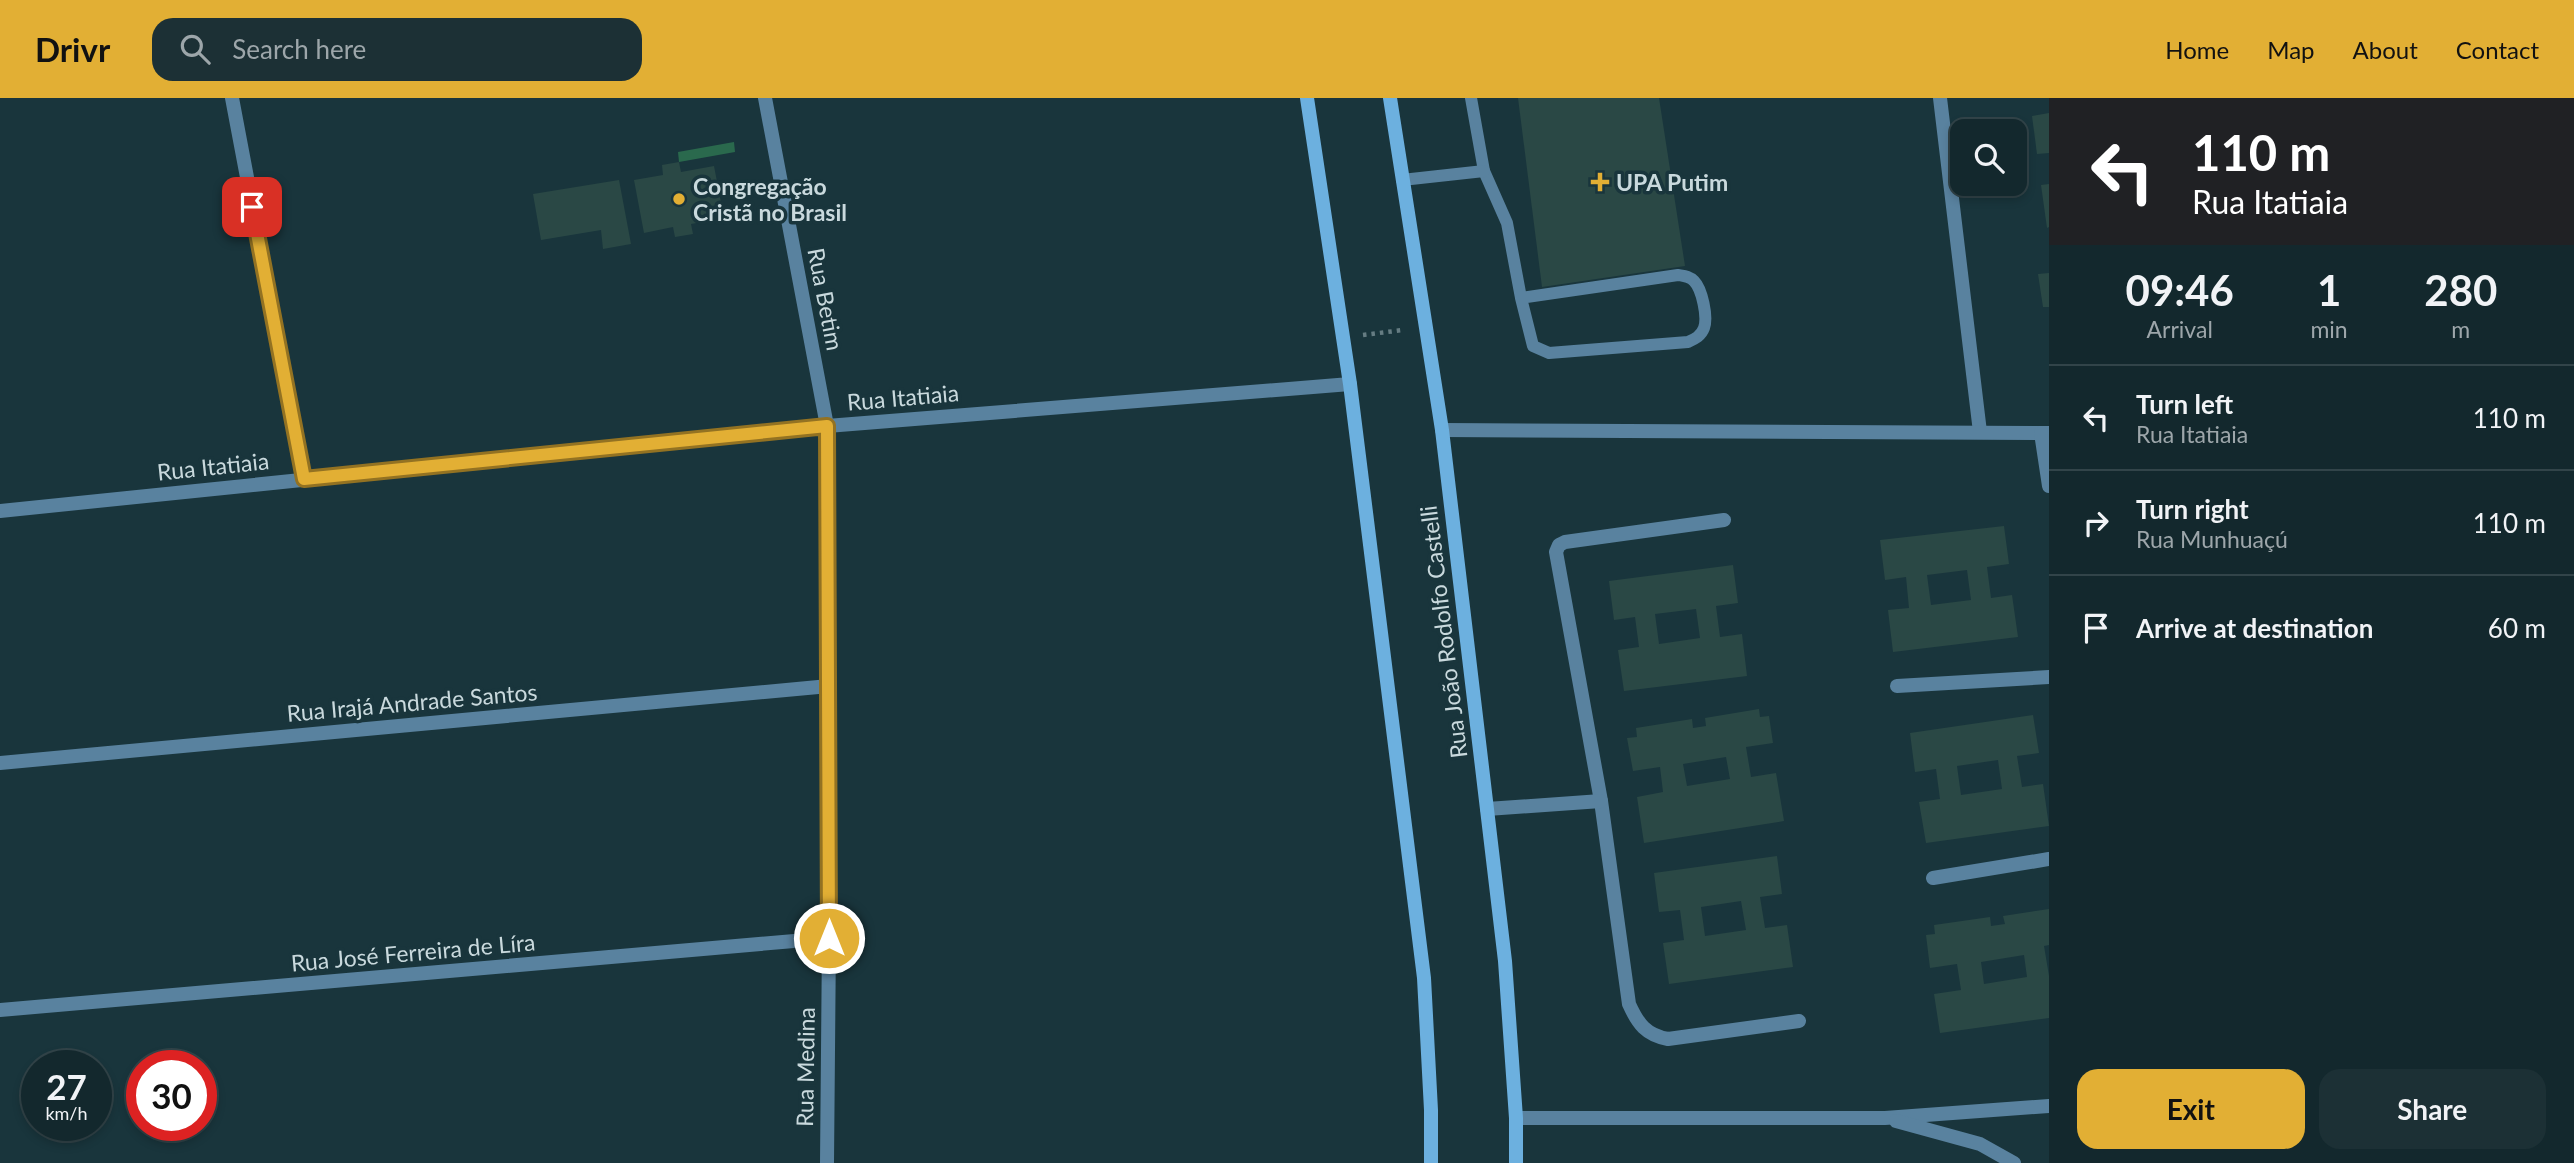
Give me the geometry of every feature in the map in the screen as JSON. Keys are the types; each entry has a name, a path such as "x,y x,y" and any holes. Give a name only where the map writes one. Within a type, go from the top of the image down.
{"street":[{"path":"232,98 304,479"},
{"name":"Rua Betim","path":"765,98 827,426"},
{"path":"1307,98 1350,384 1424,978 1432,1110 1431,1163"},
{"name":"Rua João Rodolfo Castelli","path":"1390,98 1442,430 1505,961 1516,1118 1516,1163"},
{"path":"1940,98 1980,432"},
{"name":"Rua Itatiaia","path":"0,511 827,426 1350,384"},
{"name":"Rua Medina","path":"827,426 827,1163"},
{"path":"1442,430 2045,433 2049,486"},
{"path":"1724,520 1565,542 1559,545 1556,552 1601,801 1629,1004 1636,1021 1654,1037 1668,1039 1799,1021"},
{"path":"1897,686 2049,677"},
{"name":"Rua Irajá Andrade Santos","path":"0,763 829,686"},
{"path":"1487,809 1601,801"},
{"path":"1933,878 2049,859"},
{"name":"Rua José Ferreira de Líra","path":"0,1010 829,938"},
{"path":"1516,1118 1885,1118 2049,1106"},
{"path":"1885,1118 1980,1144 2014,1163"}],"lane":[{"path":"1471,98 1484,170 1507,223 1521,298 1533,346 1549,354 1688,342 1698,338 1704,330 1700,291 1696,282 1688,276 1678,275 1521,298"},
{"path":"1402,180 1484,170"}],"path":[{"path":"1341,337 1425,327"}],"green space":[{"path":"734,142 735,152 679,162 678,152"}],"building":[{"name":"UPA Putim","path":"1518,98 1659,98 1685,266 1542,287"},
{"path":"2049,113 2049,153 2037,154 2032,116"},
{"name":"Congregação Cristã no Brasil","path":"679,162 681,172 714,166 724,218 691,224 693,234 675,237 673,227 644,233 634,180 663,175 662,165"},
{"path":"619,180 631,244 603,249 601,230 541,240 533,194"},
{"path":"2049,184 2049,227 2047,228 2041,185"},
{"path":"2049,273 2049,307 2043,307 2038,274"},
{"path":"2004,526 2009,564 1987,567 1991,598 2012,595 2018,637 1893,652 1888,610 1909,608 1906,577 1885,580 1880,540","holes":["1967,570 1971,600 1931,605 1927,575"]},
{"path":"1733,565 1738,603 1716,606 1720,637 1742,634 1747,676 1624,691 1618,650 1639,647 1635,617 1614,620 1609,581","holes":["1696,609 1700,638 1659,644 1655,614"]},
{"path":"1759,709 1760,717 1769,716 1773,743 1746,747 1751,777 1776,773 1784,821 1644,843 1637,797 1663,792 1660,767 1633,771 1627,738 1637,737 1636,728 1692,719 1693,728 1706,726 1705,718","holes":["1726,757 1730,779 1687,786 1683,764"]},
{"path":"2033,715 2039,753 2017,756 2022,787 2043,784 2049,826 1926,843 1919,802 1940,799 1936,769 1915,772 1910,733","holes":["1998,760 2002,789 1961,795 1957,766"]},
{"path":"1777,856 1782,894 1760,897 1765,928 1787,925 1793,967 1669,984 1663,943 1684,940 1680,910 1659,912 1654,873","holes":["1741,901 1746,930 1705,936 1701,907"]},
{"path":"2049,909 2049,945 2044,946 2049,976 2049,1018 1940,1033 1934,994 1961,990 1957,964 1930,968 1926,935 1935,934 1934,925 1990,917 1991,926 2005,924 2003,916","holes":["2024,955 2027,977 1984,984 1981,962"]}],"place":[{"name":"UPA Putim","path":"1600,182"},
{"name":"Congregação Cristã no Brasil","path":"679,199"}],"route":[{"path":"252,207 304,479 827,426 829,938"}]}
